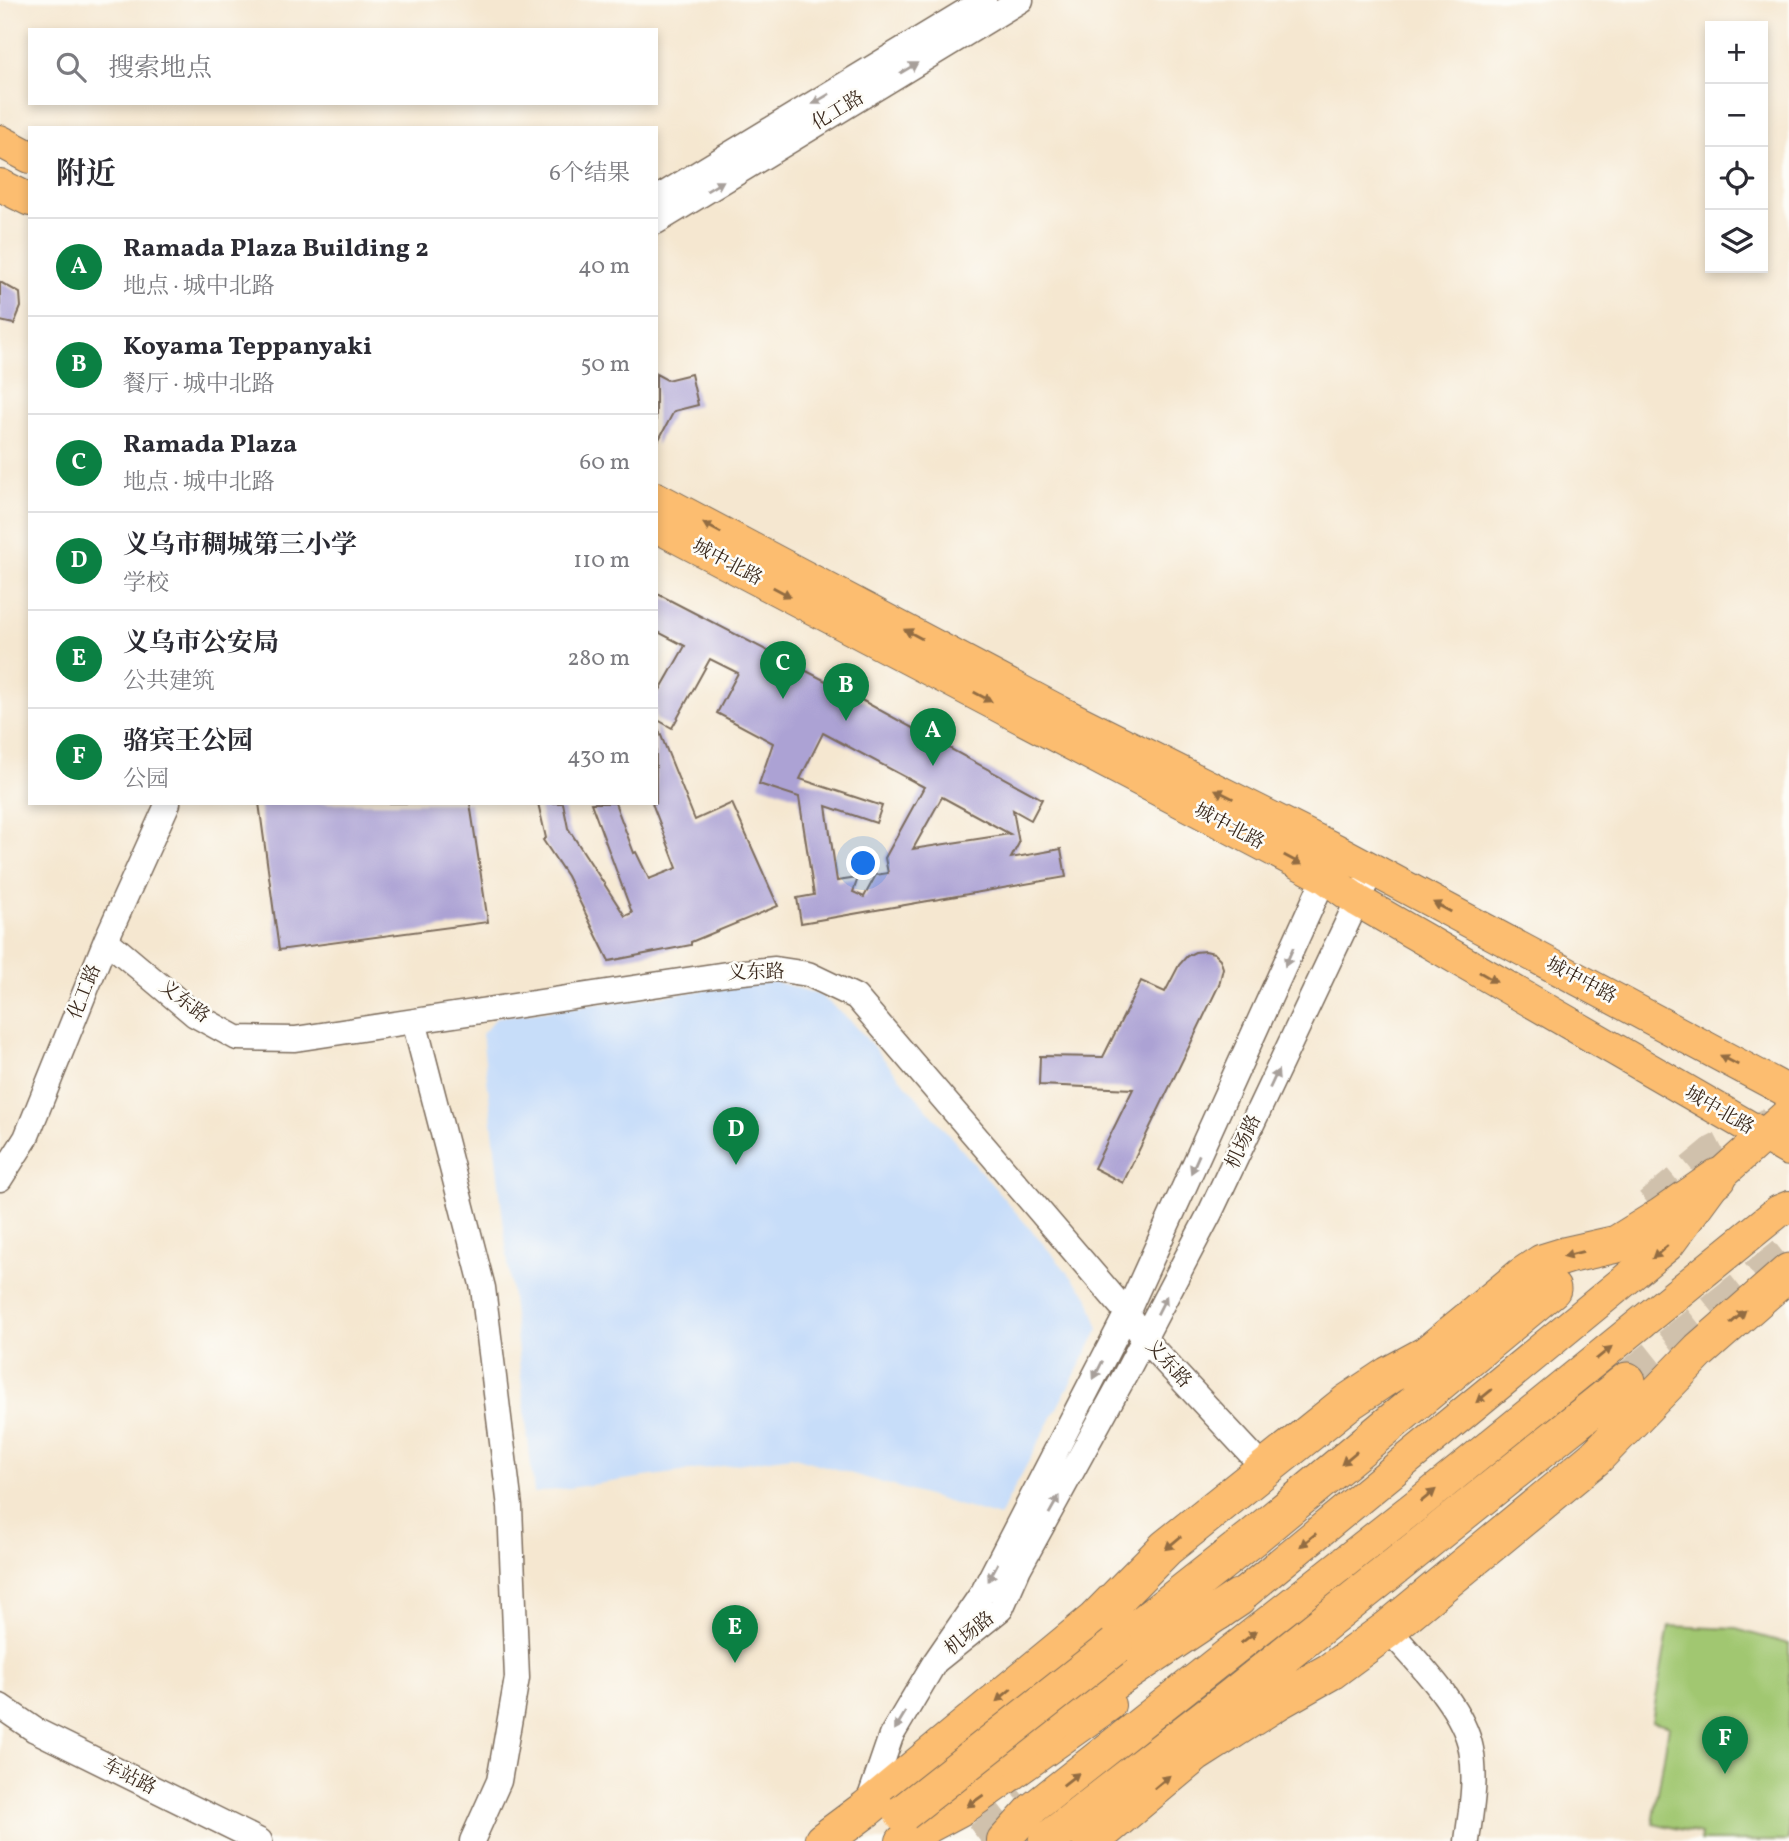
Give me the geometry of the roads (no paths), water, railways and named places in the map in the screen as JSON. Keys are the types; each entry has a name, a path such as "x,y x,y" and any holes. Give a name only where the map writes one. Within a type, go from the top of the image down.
{"highway":[{"path":"1119,1643 1179,1579 1216,1534 1398,1387 1426,1355 1521,1277 1542,1263 1618,1244 1718,1177"},
{"path":"1232,1697 1289,1671 1325,1650 1700,1350 1789,1272"},
{"path":"842,1841 902,1827 1119,1643 1252,1538 1552,1289"},
{"path":"1091,1841 1195,1754 1331,1671 1388,1629 1595,1458 1700,1350"},
{"path":"822,1841 865,1825 1095,1620 1166,1548 1347,1403 1389,1375 1426,1355"},
{"path":"1047,1841 1232,1697 1627,1381"},
{"path":"842,1841 882,1816 990,1764 1238,1598"},
{"path":"865,1825 902,1827"}],"main road":[{"path":"0,141 28,156"},
{"path":"0,184 28,199"},
{"name":"城中北路","path":"658,499 1060,712 1331,864 1358,901 1776,1143"},
{"name":"城中北路","path":"658,527 1331,864 1372,870"},
{"name":"城中中路","path":"1372,870 1789,1092"},
{"path":"902,1827 964,1808 1118,1699 1668,1245 1718,1177 1776,1143 1789,1113"},
{"path":"1003,1841 1044,1800 1417,1504 1779,1211 1789,1207"}],"street":[{"name":"化工路","path":"658,198 984,0"},
{"name":"化工路","path":"658,221 1021,0"},
{"name":"化工路","path":"0,1179 26,1138 106,940 167,805"},
{"name":"机场路","path":"935,1662 983,1592 1127,1313 1331,864"},
{"name":"机场路","path":"935,1662 1001,1609 1019,1568 1210,1213 1372,870"},
{"name":"义东路","path":"106,940 195,1015 237,1038 295,1039 733,973 775,969 808,974 856,996 1127,1313 1144,1339 1264,1468"},
{"path":"414,1021 483,1288 510,1507 517,1678 499,1781 472,1841"},
{"path":"1388,1629 1458,1714 1471,1747 1474,1788 1467,1841"},
{"path":"865,1825 891,1736 935,1662"},
{"name":"车站路","path":"0,1706 35,1730 261,1841"}],"tunnel":[{"path":"1651,1207 1715,1154 1773,1124"},
{"path":"1627,1381 1789,1252"},
{"path":"980,1841 1029,1803"}],"place":[{"name":"Ramada Plaza","path":"783,699"},
{"name":"Koyama Teppanyaki","path":"846,721"},
{"name":"Ramada Plaza Building 2","path":"933,766"},
{"name":"义乌市稠城第三小学","path":"736,1165"},
{"name":"义乌市公安局","path":"735,1663"},
{"name":"骆宾王公园","path":"1725,1774"}]}
